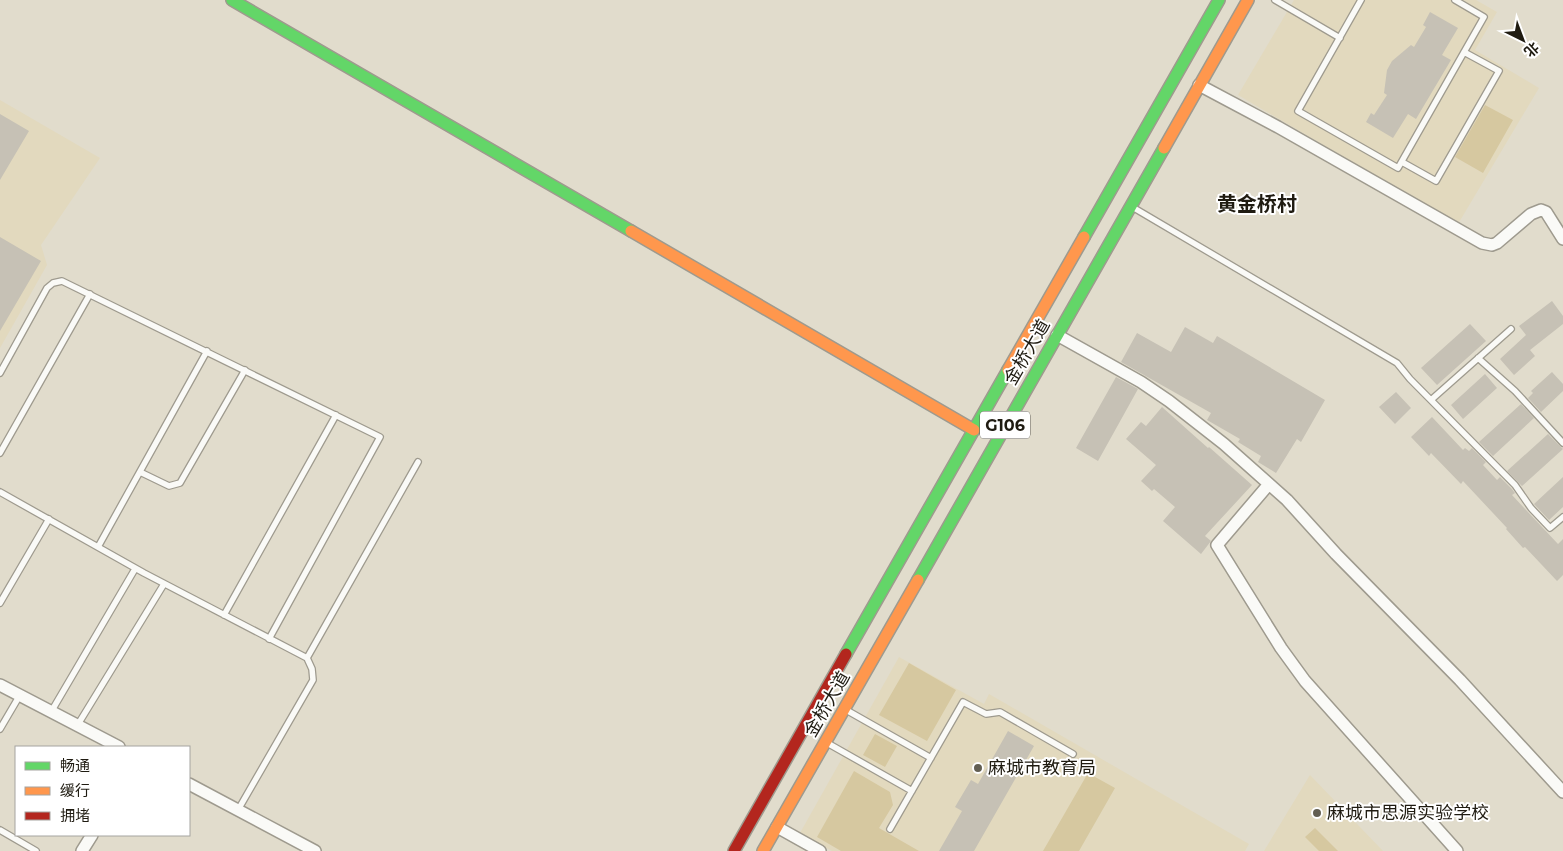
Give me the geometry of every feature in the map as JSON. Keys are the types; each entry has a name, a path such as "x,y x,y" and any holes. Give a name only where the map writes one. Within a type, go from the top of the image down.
{"main road":[{"path":"232,0 974,430"},
{"name":"金桥大道","path":"734,851 1219,0"},
{"name":"金桥大道","path":"763,851 1248,0"}],"street":[{"path":"1199,85 1278,127 1482,243 1492,245 1497,243 1531,214 1541,210 1546,212 1563,239"},
{"path":"1057,335 1141,382 1169,401 1224,444 1287,500 1336,554 1460,680 1563,792"},
{"path":"1269,484 1217,544 1281,648 1305,681 1456,851"},
{"path":"0,685 116,746"},
{"path":"190,785 315,851"},
{"path":"777,826 820,851"},
{"path":"82,851 91,836"}],"lane":[{"path":"1275,0 1340,38"},
{"path":"1361,0 1298,111 1398,168 1484,17 1455,0"},
{"path":"1402,162 1436,181 1499,71 1464,52"},
{"path":"1130,206 1397,363 1515,485 1530,508 1550,528 1563,517"},
{"path":"0,373 47,288 53,283 62,281 380,437 269,639"},
{"path":"0,454 90,294"},
{"path":"1431,400 1511,329"},
{"path":"98,547 207,351"},
{"path":"1478,358 1515,391 1563,443"},
{"path":"140,472 170,486 180,483 245,370"},
{"path":"224,615 336,415"},
{"path":"307,658 418,462"},
{"path":"0,492 164,584 307,658 312,669 313,680 238,810"},
{"path":"0,603 49,519"},
{"path":"51,712 135,568"},
{"path":"78,726 164,584"},
{"path":"0,728 20,695"},
{"path":"890,829 963,702 986,714 1000,712 1073,754"},
{"path":"844,708 931,758"},
{"path":"825,742 912,791"},
{"path":"0,830 36,851"}],"shaded area":[{"path":"1294,0 1476,0 1497,12 1475,50 1539,88 1458,224 1238,95"},
{"path":"0,100 100,158 41,245 47,265 0,348"},
{"path":"1485,105 1513,120 1483,173 1455,157"},
{"name":"麻城市教育局","path":"899,657 984,704 989,694 1249,844 1245,851 832,851 800,833"},
{"path":"909,663 956,690 927,741 879,715"},
{"path":"875,734 897,746 885,767 863,755"},
{"path":"854,771 890,792 893,805 879,828 919,851 841,851 817,837"},
{"path":"1088,773 1115,788 1079,851 1043,851"},
{"name":"麻城市思源实验学校","path":"1310,775 1383,851 1264,851"},
{"path":"1315,828 1338,851 1319,851 1305,837"}],"building":[{"path":"1430,12 1458,28 1442,55 1451,60 1416,119 1408,114 1393,138 1366,122 1371,113 1374,115 1387,95 1384,93 1387,70 1392,61 1411,45 1414,47 1426,27 1423,25"},
{"path":"0,114 29,131 0,180"},
{"path":"0,237 41,261 0,331"},
{"path":"1552,301 1563,316 1563,324 1530,350 1535,356 1514,375 1500,359 1526,335 1519,326"},
{"path":"1470,324 1486,341 1437,385 1421,368"},
{"path":"1185,327 1213,343 1217,336 1325,400 1301,442 1297,439 1276,473 1258,462 1261,456 1238,442 1240,439 1207,420 1211,413 1121,362 1137,333 1171,352"},
{"path":"1552,372 1563,384 1563,391 1541,412 1528,398 1533,393 1531,391"},
{"path":"1485,374 1497,388 1463,419 1451,405"},
{"path":"1116,377 1138,389 1098,461 1076,448"},
{"path":"1396,392 1411,408 1395,424 1379,407"},
{"path":"1521,404 1534,418 1493,456 1479,442"},
{"path":"1162,407 1252,485 1205,536 1211,541 1201,554 1163,521 1175,507 1154,489 1152,491 1141,481 1156,465 1126,439 1141,422 1146,426"},
{"path":"1432,417 1463,450 1465,448 1469,451 1472,448 1486,462 1483,465 1497,480 1500,477 1511,488 1515,493 1512,495 1558,544 1563,539 1563,575 1557,581 1525,547 1523,548 1463,481 1461,484 1431,453 1429,456 1411,437"},
{"path":"1548,434 1563,449 1522,486 1507,471"},
{"path":"1563,477 1563,507 1549,520 1534,504"},
{"path":"1008,731 1034,746 974,851 939,851 962,811 955,807 971,780 978,784"}],"traffic: fast":[{"path":"232,0 631,231"},
{"path":"1084,237 1219,0"},
{"path":"918,580 1164,148"},
{"path":"846,654 1008,370"}],"traffic: slow":[{"path":"1164,148 1248,0"},
{"path":"631,231 974,430"},
{"path":"1008,370 1084,237"},
{"path":"763,851 918,580"}],"traffic: jam":[{"path":"734,851 846,654"}],"place":[{"name":"麻城市教育局","path":"978,768"},
{"name":"麻城市思源实验学校","path":"1317,813"}],"district":[{"name":"黄金桥村","path":"1257,204"}]}
